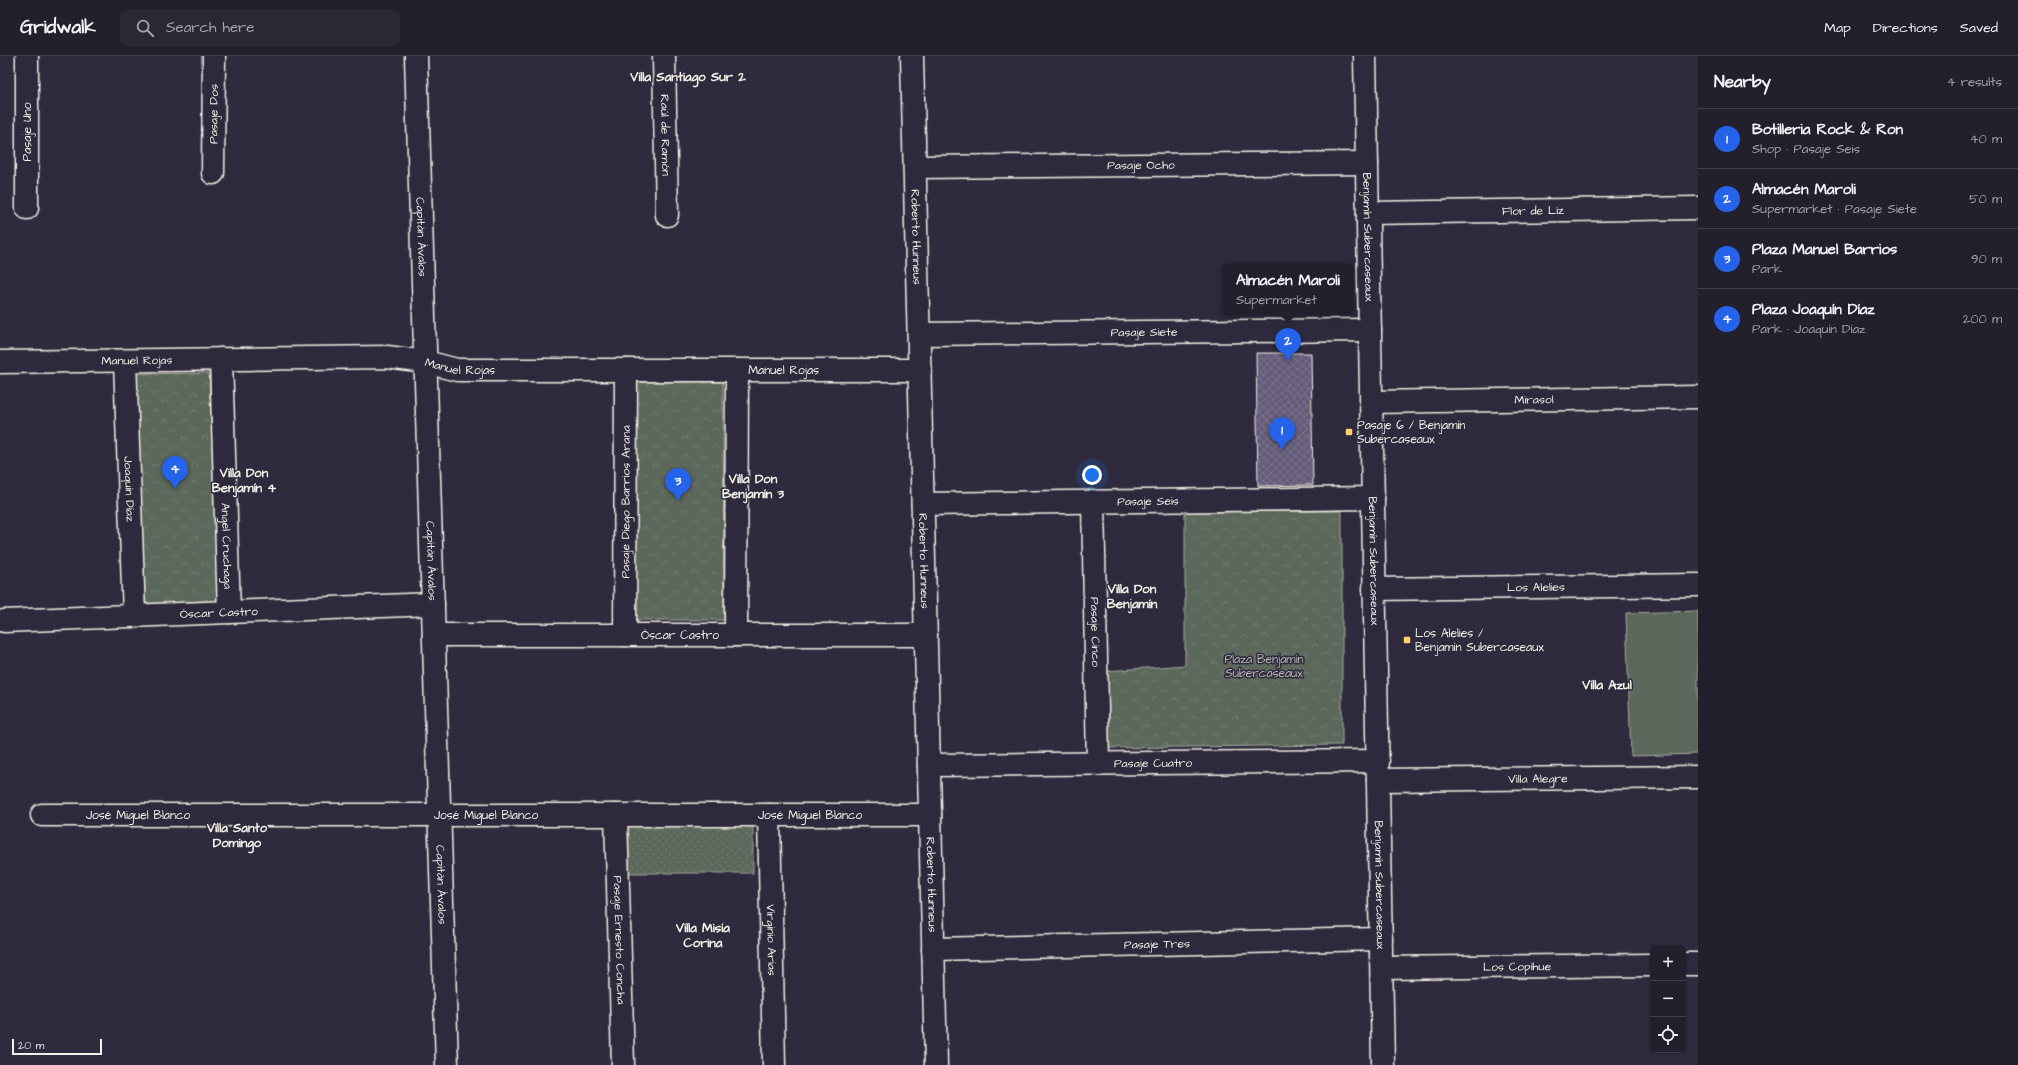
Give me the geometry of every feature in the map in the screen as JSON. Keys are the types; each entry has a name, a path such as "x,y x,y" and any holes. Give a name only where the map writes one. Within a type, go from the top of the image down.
{"street":[{"name":"Pasaje Uno","path":"27,208 28,56"},
{"name":"Pasaje Dos","path":"213,173 214,56"},
{"name":"Capitán Ávalos","path":"416,56 447,1065"},
{"name":"Raúl de Ramón","path":"664,56 667,215"},
{"name":"Roberto Hunneus","path":"912,56 936,1065"},
{"name":"Benjamín Subercaseaux","path":"1365,56 1383,1065"},
{"name":"Pasaje Ocho","path":"915,167 1367,163"},
{"name":"Flor de Liz","path":"1368,213 1698,208"},
{"name":"Pasaje Siete","path":"919,334 1370,330"},
{"name":"Manuel Rojas","path":"0,362 387,357 426,362 457,370 920,370"},
{"name":"Angel Cruchaga","path":"221,360 229,612"},
{"name":"Joaquín Díaz","path":"125,361 134,616"},
{"name":"Pasaje Diego Barrios Arana","path":"625,635 626,370"},
{"path":"736,635 737,370"},
{"name":"Mirasol","path":"1371,402 1698,397"},
{"name":"Pasaje Seis","path":"923,504 1373,498"},
{"name":"Pasaje Cinco","path":"1093,501 1098,764"},
{"name":"Los Alelies","path":"1374,589 1698,585"},
{"name":"Óscar Castro","path":"4,621 433,604"},
{"name":"Óscar Castro","path":"434,635 926,635"},
{"name":"Pasaje Cuatro","path":"929,765 1098,764 1378,771"},
{"name":"Villa Alegre","path":"1378,771 1698,777"},
{"name":"José Miguel Blanco","path":"42,815 930,815"},
{"name":"Pasaje Ernesto Concha","path":"616,815 623,1065"},
{"name":"Virginio Arias","path":"768,815 774,1065"},
{"name":"Pasaje Tres","path":"933,949 1381,939"},
{"path":"1686,964 1698,964"},
{"name":"Los Copihue","path":"1382,968 1650,965"}],"green space":[{"path":"209,373 219,605 141,608 130,374"},
{"path":"632,382 723,382 724,620 633,620"},
{"name":"Plaza Benjamín Subercaseaux","path":"1342,511 1342,745 1106,748 1107,671 1185,665 1185,512"},
{"path":"1698,611 1698,754 1631,756 1626,613"},
{"path":"628,821 753,822 753,873 627,873"}],"building":[{"path":"1256,353 1311,353 1313,485 1258,486"}],"place":[{"name":"Almacén Maroli","path":"1288,361"},
{"name":"Pasaje 6 / Benjamín Subercaseaux","path":"1349,432"},
{"name":"Botilleria Rock & Ron","path":"1282,450"},
{"name":"Plaza Joaquín Díaz","path":"175,489"},
{"name":"Plaza Manuel Barrios","path":"678,501"},
{"name":"Los Alelies / Benjamín Subercaseaux","path":"1407,640"}],"district":[{"name":"Villa Santiago Sur 2","path":"688,76"},
{"name":"Villa Don Benjamín 4","path":"244,480"},
{"name":"Villa Don Benjamín 3","path":"753,486"},
{"name":"Villa Don Benjamín","path":"1132,596"},
{"name":"Villa Azul","path":"1607,684"},
{"name":"Villa Santo Domingo","path":"237,834"},
{"name":"Villa Misía Corina","path":"703,934"}]}
